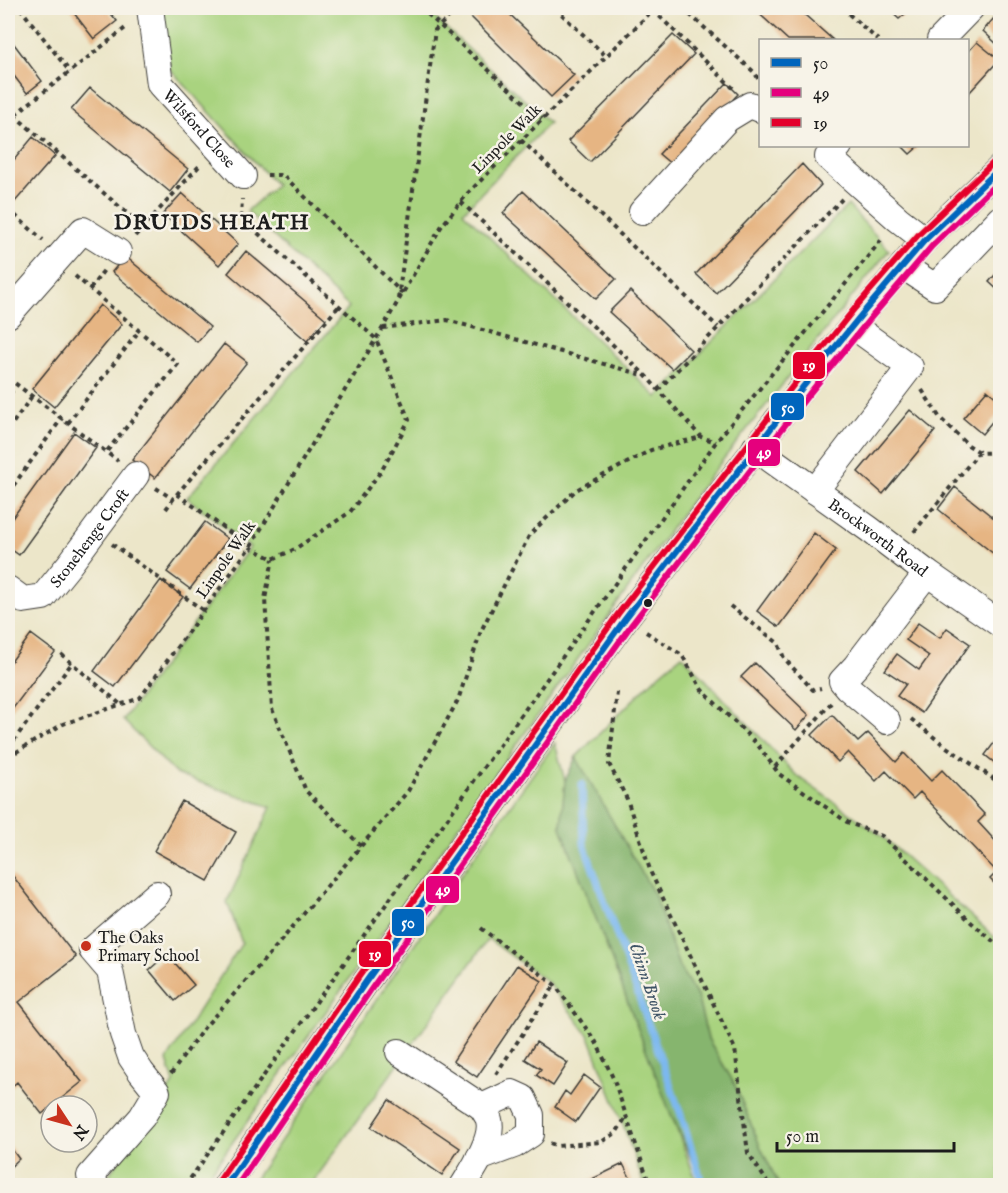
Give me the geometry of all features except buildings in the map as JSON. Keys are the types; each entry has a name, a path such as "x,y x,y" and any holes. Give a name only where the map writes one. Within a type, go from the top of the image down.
{"street":[{"name":"Wilsford Close","path":"150,8 160,84 243,176"},
{"path":"941,39 971,8"},
{"path":"642,212 727,119 757,99"},
{"path":"827,149 856,182 925,240"},
{"path":"226,1185 365,983 625,618 802,388 903,266 925,240 1000,168"},
{"path":"903,266 935,287 1000,219"},
{"path":"8,315 83,230 118,252"},
{"path":"815,491 910,367 853,326"},
{"name":"Brockworth Road","path":"755,448 1000,624"},
{"name":"Stonehenge Croft","path":"8,590 23,600 43,597 136,475"},
{"path":"887,721 844,684 927,573"},
{"path":"96,1185 90,1176 142,1117 158,1092 131,1057 123,1034 110,971 92,950 157,894"},
{"path":"399,1052 482,1107 489,1120 489,1137 463,1185"},
{"path":"479,1158 514,1145 531,1134 531,1115 523,1098 512,1093 482,1107"}],"path":[{"path":"20,8 70,72"},
{"path":"8,120 150,8"},
{"path":"421,8 542,119"},
{"path":"440,25 458,8"},
{"path":"555,8 606,56"},
{"path":"693,8 688,13 755,73 757,99"},
{"path":"842,8 877,39"},
{"path":"654,9 757,99"},
{"name":"Linpole Walk","path":"8,757 63,724 140,698 250,547 441,227 467,194 654,9"},
{"name":"Linpole Walk","path":"401,292 435,30 440,25"},
{"path":"14,115 144,228"},
{"path":"521,140 718,327"},
{"path":"90,289 118,252 144,228 217,147"},
{"path":"273,559 295,549 350,512 382,470 409,420 376,339 241,218 243,176 283,175 401,292"},
{"path":"658,390 856,182"},
{"path":"461,202 646,376 701,437 716,442"},
{"path":"8,209 90,289 178,364 107,451"},
{"path":"184,1185 716,442 898,219"},
{"path":"166,509 339,306"},
{"path":"382,328 447,320 646,376"},
{"path":"68,423 140,331"},
{"path":"8,378 136,475 173,499"},
{"path":"897,383 921,387 940,418 979,452 1000,452"},
{"path":"8,430 32,396"},
{"path":"8,493 62,418"},
{"path":"158,1092 203,1029 408,791 458,700 481,630 530,534 576,490 651,450 701,437"},
{"path":"898,552 979,452"},
{"path":"177,494 250,547 273,559"},
{"path":"94,531 204,611"},
{"path":"273,559 266,599 272,709 306,791 361,846"},
{"path":"730,606 778,643 784,658 813,690 844,684"},
{"path":"625,618 682,655 702,690 758,744 779,774 847,822 882,836 964,916 1000,947"},
{"path":"61,654 121,704"},
{"path":"8,748 72,663"},
{"path":"775,767 844,684"},
{"path":"617,692 609,764 627,799 651,873 735,1049 748,1153 770,1185"},
{"path":"887,721 897,709 945,746 1000,783"},
{"path":"481,928 555,985 596,1042 614,1080 650,1185"},
{"path":"482,1107 488,1084 555,985"},
{"path":"531,1134 557,1146 601,1142 616,1133 626,1117"}],"green space":[{"path":"161,8 424,8 549,123 463,212 657,397 848,205 889,250 695,495 202,1185 117,1185 108,1176 174,1083 167,1060 242,943 227,902 271,807 176,774 123,720 250,547 187,498 349,307 247,211 276,185 170,69"},
{"path":"682,655 797,776 882,836 1000,942 1000,1185 779,1185 734,1083 708,1039 697,996 679,967 655,896 576,757 656,677"},
{"path":"555,743 565,781 561,827 698,1185 644,1185 589,1036 548,982 488,939 311,1185 250,1186 470,862"},
{"path":"576,757 655,896 679,967 697,996 708,1039 734,1083 779,1185 703,1185 669,1110 561,827 565,781"}],"waterway":[{"name":"Chinn Brook","path":"582,784 584,844 681,1115 703,1186"}],"transit line":[{"name":"19","path":"219,1181 358,978 618,614 855,308 919,234 994,162"},
{"name":"50","path":"226,1186 365,983 625,619 802,388 862,314 925,240 1000,168"},
{"name":"49","path":"237,1186 372,988 632,624 809,394 869,320 932,246 1000,180"}],"place":[{"name":"The Oaks Primary School","path":"86,946"}],"district":[{"name":"DRUIDS HEATH","path":"212,221"}]}
